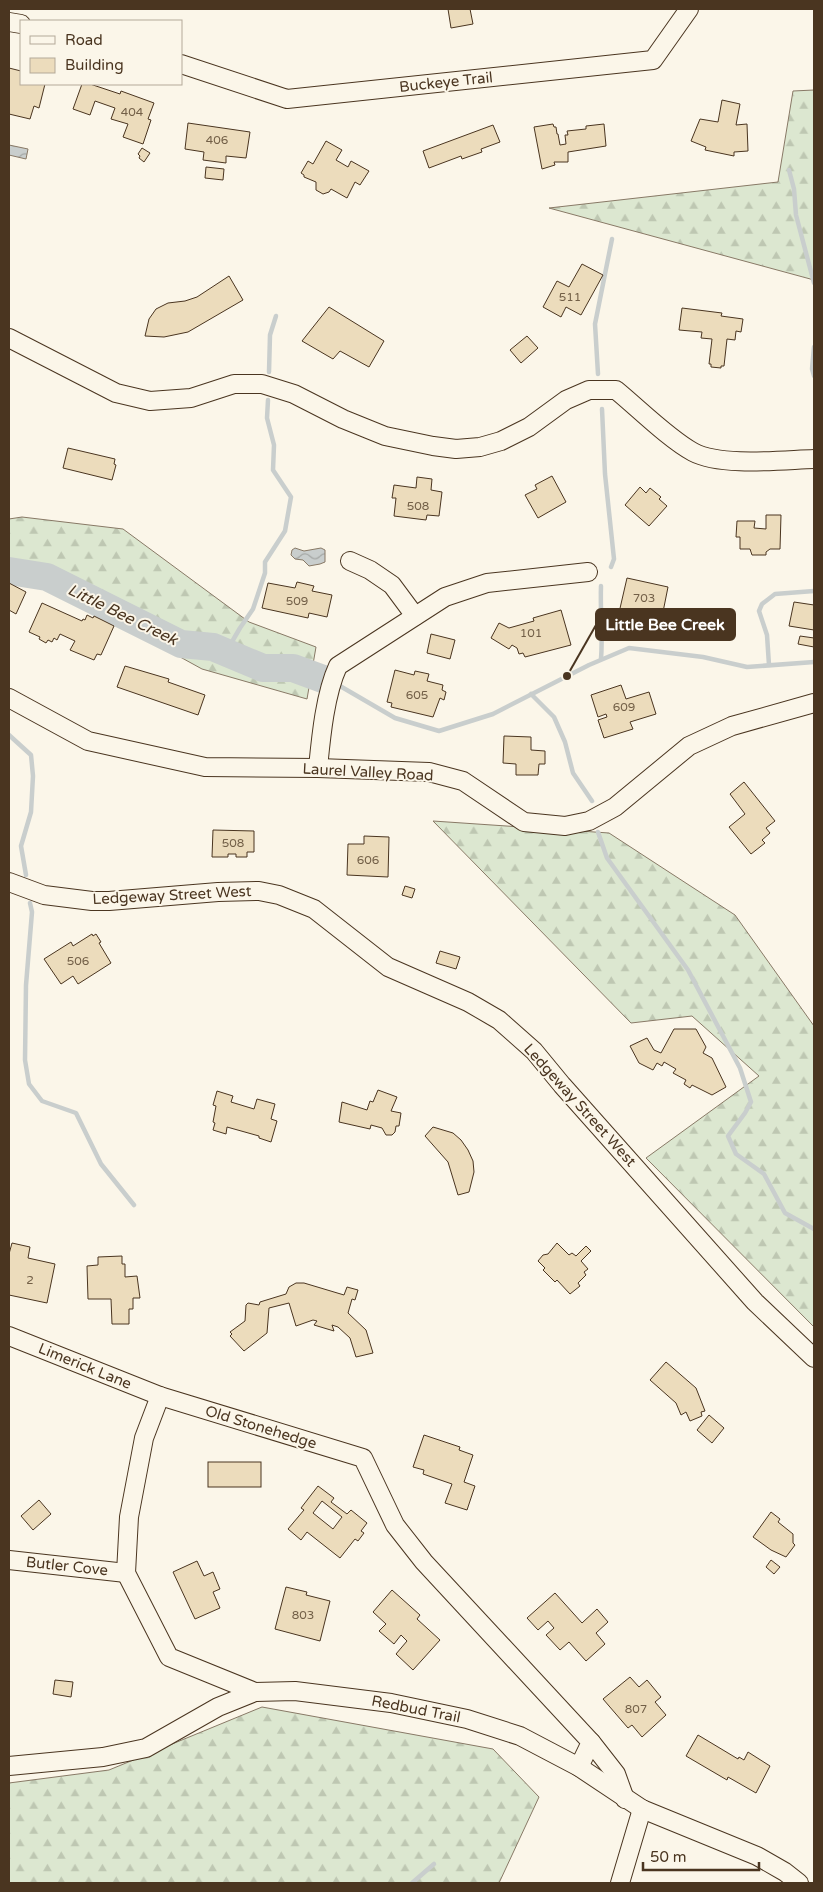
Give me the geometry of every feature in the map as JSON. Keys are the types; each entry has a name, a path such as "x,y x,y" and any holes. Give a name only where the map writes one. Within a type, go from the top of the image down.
{"street":[{"name":"Buckeye Trail","path":"182,64 287,99 653,60 689,9"},
{"path":"9,338 116,393 150,401 191,398 234,384 262,384 294,394 343,419 385,436 433,446 456,449 480,447 501,441 529,427 566,400 589,390 616,390 673,438 694,453 736,461 814,459"},
{"path":"350,561 370,570 392,585 415,616"},
{"path":"318,768 320,741 333,677 338,666 445,598 487,583 588,572"},
{"name":"Laurel Valley Road","path":"9,698 88,741 205,767 318,768 429,772 463,782 524,822 565,826 589,821 615,807 689,746 732,726 814,703"},
{"name":"Ledgeway Street West","path":"9,882 44,895 109,901 218,892 259,891 279,895 314,909 388,967 468,1002 499,1020 534,1050 562,1085 756,1302 814,1358"},
{"name":"Limerick Lane","path":"9,1336 160,1396"},
{"path":"160,1396 144,1438 129,1517 126,1573 169,1657 255,1692"},
{"name":"Old Stonehedge","path":"160,1396 364,1458 395,1525 424,1562 591,1742 616,1774 625,1799"},
{"name":"Butler Cove","path":"9,1560 126,1573"},
{"name":"Redbud Trail","path":"9,1766 103,1757 146,1748 218,1707 255,1692 296,1691 382,1702 467,1719 520,1736 579,1767 642,1809 757,1856 785,1872 799,1883"},
{"path":"579,1767 591,1742"},
{"path":"620,1883 642,1809"}],"green space":[{"path":"814,90 814,280 549,208 778,182 793,91"},
{"path":"22,517 123,529 249,622 316,647 307,699 202,669 42,581 9,577 9,519"},
{"path":"433,821 609,833 735,915 814,1026 814,1327 646,1158 759,1076 692,1016 631,1023"},
{"path":"262,1707 493,1749 539,1797 499,1883 9,1883 9,1783 109,1770"}],"water":[{"path":"9,145 28,149 26,159 9,155"},
{"path":"295,548 304,551 321,548 325,550 325,562 309,566 303,560 295,559 291,555 292,550"}],"building":[{"path":"448,9 470,9 473,24 451,28"},
{"path":"9,68 20,71 20,85 45,85 39,108 34,106 30,119 9,114"},
{"path":"82,85 93,85 120,94 121,91 154,103 148,119 151,120 143,144 123,137 128,124 111,119 115,108 95,101 90,115 73,109"},
{"path":"722,100 740,104 736,125 747,124 748,151 734,152 734,156 705,150 706,147 691,141 700,119 718,122"},
{"path":"188,123 250,132 246,158 226,156 226,163 203,160 204,152 185,149"},
{"path":"553,124 556,127 560,145 566,144 565,135 568,135 567,131 586,129 586,126 604,124 606,146 568,152 568,162 554,162 555,165 542,169 534,127"},
{"path":"493,125 500,142 481,149 482,152 462,159 461,156 429,168 423,151"},
{"path":"326,141 342,150 336,160 348,167 351,161 369,171 360,185 355,182 347,198 331,189 323,194 316,190 316,182 304,177 301,173 308,161 313,164"},
{"path":"142,148 150,153 144,162 139,158 138,154"},
{"path":"206,167 224,169 223,180 205,178"},
{"path":"582,264 603,275 581,315 566,307 561,317 543,307 557,281 569,287"},
{"path":"229,276 243,300 188,332 164,337 145,336 149,319 156,309 168,303 197,297"},
{"path":"329,307 384,341 369,367 340,351 333,359 302,341"},
{"path":"682,308 722,313 721,316 743,319 741,332 736,331 735,340 727,339 724,366 721,366 721,368 711,367 711,364 709,364 712,339 701,338 702,332 679,330"},
{"path":"527,336 538,348 521,363 510,350"},
{"path":"68,448 115,459 114,464 116,465 112,480 63,468"},
{"path":"552,476 566,502 538,518 525,495 537,489 535,485"},
{"path":"417,477 432,479 431,490 442,492 439,516 427,515 426,520 394,516 396,498 392,498 394,485 416,488"},
{"path":"640,487 646,493 650,488 661,497 659,499 667,506 649,526 625,505"},
{"path":"766,515 781,515 780,549 770,549 766,552 766,555 752,555 750,549 740,549 740,537 736,537 737,521 755,521 754,528 766,529"},
{"path":"627,578 668,587 663,612 645,609 644,616 636,615 634,621 618,617"},
{"path":"297,582 314,586 312,591 332,595 327,617 309,613 308,618 262,608 268,583 295,588"},
{"path":"9,583 26,592 16,614 9,610"},
{"path":"794,602 814,605 814,630 789,626"},
{"path":"42,603 82,621 83,619 85,620 87,615 93,618 94,616 114,626 101,655 97,654 94,660 70,650 75,641 60,634 57,640 54,638 52,642 48,640 46,643 39,639 40,637 29,632"},
{"path":"561,610 571,645 525,657 523,653 519,654 517,648 512,645 509,649 491,638 499,623 509,628 534,621 533,618"},
{"path":"431,634 455,640 450,659 427,653"},
{"path":"800,636 814,638 814,647 798,644"},
{"path":"125,666 169,679 168,682 205,695 198,715 117,687"},
{"path":"395,670 414,675 415,671 429,674 427,681 443,685 442,690 446,692 444,700 440,698 433,717 391,707 392,703 387,702"},
{"path":"621,685 626,699 649,692 656,714 630,722 633,729 604,738 598,720 607,717 606,714 598,717 591,695"},
{"path":"504,736 531,737 531,750 545,751 545,764 539,764 538,775 516,775 516,764 503,763"},
{"path":"744,782 775,821 766,828 770,833 762,840 765,843 751,854 729,827 745,814 730,794"},
{"path":"213,830 254,831 254,852 247,852 247,857 236,857 236,854 228,854 228,857 212,857"},
{"path":"364,836 389,837 388,877 347,875 348,844 364,844"},
{"path":"405,886 415,889 412,898 402,895"},
{"path":"92,934 93,936 96,934 111,963 78,984 73,976 61,984 44,959 71,942 73,946"},
{"path":"440,951 460,957 456,969 436,963"},
{"path":"674,1029 696,1029 706,1047 703,1053 712,1058 726,1087 712,1095 692,1085 690,1088 684,1084 686,1080 673,1073 676,1069 664,1062 662,1066 657,1063 653,1070 639,1063 630,1046 647,1038 654,1050 661,1053"},
{"path":"378,1090 397,1097 391,1111 401,1113 399,1126 396,1126 395,1132 392,1135 386,1135 382,1128 371,1125 370,1129 339,1122 342,1102 367,1110 370,1101 373,1102"},
{"path":"217,1091 233,1096 231,1102 254,1109 257,1099 275,1104 271,1119 277,1121 271,1142 259,1138 259,1136 227,1127 226,1134 213,1130 216,1106 213,1105"},
{"path":"433,1127 453,1133 468,1150 473,1161 474,1172 469,1192 458,1195 448,1162 425,1136"},
{"path":"12,1243 30,1247 28,1258 55,1264 47,1303 9,1295 9,1254"},
{"path":"557,1243 569,1255 572,1253 576,1256 586,1246 591,1251 581,1261 588,1269 584,1272 586,1275 578,1283 580,1286 570,1294 557,1280 555,1282 543,1270 545,1268 538,1261 543,1255 548,1254"},
{"path":"122,1256 122,1264 125,1264 125,1277 137,1276 140,1298 133,1298 133,1309 129,1309 129,1324 112,1324 111,1299 88,1299 87,1266 98,1265 98,1257"},
{"path":"296,1283 304,1283 344,1295 347,1287 358,1290 355,1300 352,1299 348,1313 366,1330 373,1353 356,1357 350,1338 338,1327 332,1325 334,1331 314,1325 317,1321 313,1320 296,1326 289,1303 269,1308 267,1333 244,1351 230,1336 232,1334 230,1332 245,1321 246,1305 248,1303 259,1305 260,1302 286,1294 289,1287"},
{"path":"666,1362 696,1388 705,1411 701,1412 702,1416 690,1421 686,1412 681,1415 676,1403 650,1380"},
{"path":"709,1415 724,1428 712,1443 697,1430"},
{"path":"424,1435 460,1447 459,1450 473,1455 464,1482 475,1486 467,1510 445,1503 452,1484 423,1474 424,1470 413,1467"},
{"path":"208,1462 261,1462 261,1487 208,1487"},
{"path":"318,1486 334,1498 331,1502 347,1514 351,1510 367,1523 361,1531 364,1533 358,1541 355,1539 340,1558 307,1532 301,1540 288,1529 304,1510 301,1508","holes":["322,1501 342,1517 333,1529 313,1513"]},
{"path":"39,1500 51,1514 33,1530 21,1516"},
{"path":"771,1512 780,1519 778,1522 793,1534 793,1543 795,1545 786,1557 771,1550 753,1537"},
{"path":"771,1560 780,1567 774,1574 766,1567"},
{"path":"197,1561 204,1576 213,1572 220,1589 213,1592 220,1608 195,1619 173,1572"},
{"path":"286,1587 307,1592 306,1595 330,1601 320,1641 275,1629"},
{"path":"392,1590 420,1615 417,1619 440,1640 413,1670 396,1654 407,1641 401,1635 394,1644 379,1631 386,1624 373,1612"},
{"path":"555,1593 582,1623 597,1609 608,1622 596,1633 605,1644 586,1661 569,1642 560,1650 546,1635 554,1628 548,1621 538,1630 527,1618"},
{"path":"630,1677 639,1687 647,1680 661,1697 655,1702 666,1715 642,1737 632,1725 628,1728 603,1699"},
{"path":"55,1680 73,1682 71,1697 53,1694"},
{"path":"698,1735 738,1759 739,1757 744,1760 748,1752 770,1766 756,1793 728,1777 727,1780 686,1756"}],"waterway":[{"path":"789,170 794,189 796,215 814,283"},
{"path":"598,374 595,324 612,239"},
{"path":"269,372 270,335 276,316"},
{"path":"814,347 812,369 814,376"},
{"path":"226,652 253,609 265,573 265,562 285,531 291,497 273,470 274,445 267,418 268,400"},
{"path":"602,409 605,474 614,559 611,567"},
{"name":"Little Bee Creek","path":"9,571 47,577 181,644 213,647 263,668 293,668 323,679"},
{"path":"601,586 601,659"},
{"path":"769,665 767,635 759,611 762,604 775,594 814,591"},
{"name":"Little Bee Creek","path":"340,686 395,718 439,731 493,714 589,665 629,648 703,657 747,667 814,662"},
{"path":"531,694 554,717 565,742 573,773 592,801"},
{"path":"9,735 31,755 33,776 31,812 21,846 26,875"},
{"path":"598,832 607,858 688,970 740,1068 751,1102 728,1136 736,1154 764,1174 785,1213 814,1229"},
{"path":"30,903 32,912 26,985 25,1060 29,1084 42,1101 76,1113 101,1164 134,1205"},
{"path":"412,1883 434,1864"}],"place":[{"name":"Little Bee Creek","path":"567,676"}]}
